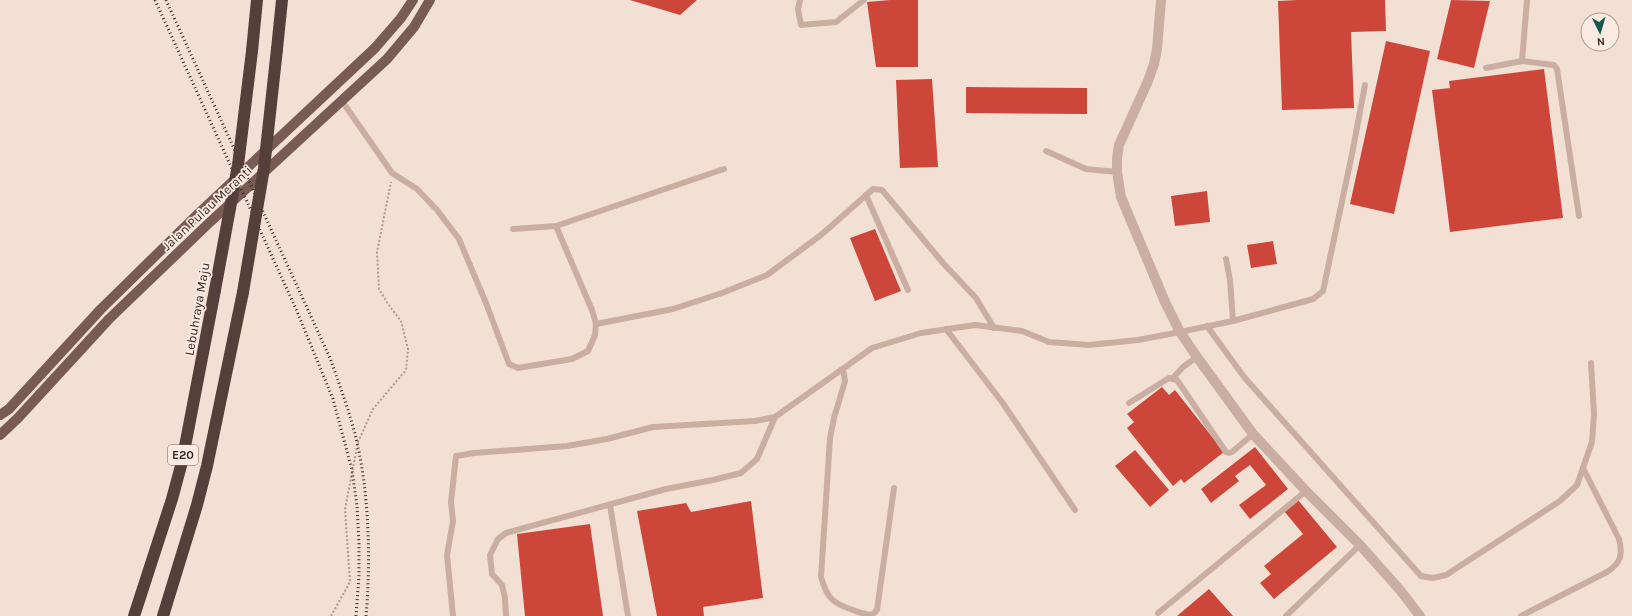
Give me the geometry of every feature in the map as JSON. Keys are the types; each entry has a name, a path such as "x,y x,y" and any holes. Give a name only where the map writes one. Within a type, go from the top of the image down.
{"highway":[{"name":"Lebuhraya Maju","path":"134,616 172,499 182,462 216,290 238,164 257,0"},
{"name":"E20","path":"163,616 208,466 243,292 264,168 282,0"}],"main road":[{"name":"Jalan Pulau Meranti","path":"0,415 9,409 106,303 199,212 376,48 401,18 413,0"},
{"name":"Jalan Pulau Meranti","path":"0,435 18,418 109,319 209,223 387,59 414,27 430,0"}],"street":[{"path":"1161,0 1157,50 1154,64 1119,145 1116,158 1122,197 1165,302 1180,332 1196,357 1253,434 1306,491 1360,545 1400,590 1420,616"}],"lane":[{"path":"800,0 798,9 801,25 836,22 864,0"},
{"path":"1522,61 1527,0"},
{"path":"1486,68 1522,61 1549,63 1554,65 1557,69 1579,216"},
{"path":"453,616 447,555 453,521 451,502 456,456 474,453 567,446 607,439 653,427 755,421 775,417 872,348 921,333 975,325 1022,331 1049,342 1089,345 1138,340 1234,321 1313,299 1323,291 1365,85"},
{"path":"342,101 392,172 417,189 437,210 459,239 486,303 509,364 518,368 572,359 588,351 595,335 596,324 592,310 556,226"},
{"path":"1046,152 1086,170 1117,172"},
{"path":"513,229 556,226 724,169"},
{"path":"596,324 673,309 722,293 767,275 820,235 873,189 882,190 943,263 976,298 994,328"},
{"path":"866,195 908,290"},
{"path":"1226,259 1231,287 1234,321"},
{"path":"1207,326 1244,377 1421,576 1433,578 1446,576 1560,501 1577,485 1592,442 1594,414 1591,363"},
{"path":"946,329 1002,402 1075,510"},
{"path":"1129,403 1169,378 1173,378 1183,367 1196,357"},
{"path":"843,369 845,381 834,418 830,438 821,577 830,597 837,605 872,615 877,610 894,488"},
{"path":"1173,378 1177,380 1226,452 1232,452 1253,434"},
{"path":"506,616 506,598 502,585 492,574 490,555 498,540 506,533 666,489 741,473 757,459 775,417"},
{"path":"1521,616 1607,572 1616,566 1621,556 1619,539 1583,468"},
{"path":"1158,613 1306,491"},
{"path":"610,505 628,616"},
{"path":"1286,616 1360,545"}],"path":[{"path":"330,616 350,582 345,509 358,442 373,409 406,370 408,349 401,321 379,289 377,252 392,172"}],"building":[{"path":"630,0 697,0 680,15"},
{"path":"918,0 918,67 876,67 867,2"},
{"path":"1385,0 1386,31 1351,32 1354,108 1282,110 1278,1"},
{"path":"1451,0 1490,1 1474,68 1437,59"},
{"path":"1386,41 1430,51 1394,214 1350,204"},
{"path":"1544,69 1563,218 1450,232 1432,90 1450,88 1449,81"},
{"path":"932,79 938,167 900,168 896,80"},
{"path":"966,87 1087,88 1087,114 966,113"},
{"path":"1207,191 1210,222 1175,226 1171,196"},
{"path":"875,229 901,291 875,301 850,238"},
{"path":"1273,241 1277,264 1251,268 1247,245"},
{"path":"1162,387 1169,395 1175,390 1224,452 1184,483 1181,479 1173,486 1127,428 1134,422 1127,414"},
{"path":"1255,447 1288,489 1250,519 1239,505 1266,485 1250,465 1235,476 1239,481 1211,503 1201,489"},
{"path":"1135,450 1169,490 1150,507 1115,466"},
{"path":"1298,500 1337,547 1274,599 1260,583 1271,574 1264,566 1303,534 1284,511"},
{"path":"751,501 763,598 703,607 704,616 657,616 637,511 686,503 691,512"},
{"path":"590,524 603,616 525,616 517,534"},
{"path":"1209,589 1233,616 1177,616"}],"railway":[{"path":"155,0 296,309 333,399 352,470 357,506 359,576 356,616"},
{"path":"166,0 330,358 346,405 360,455 366,501 368,524 368,594 366,616"}]}
